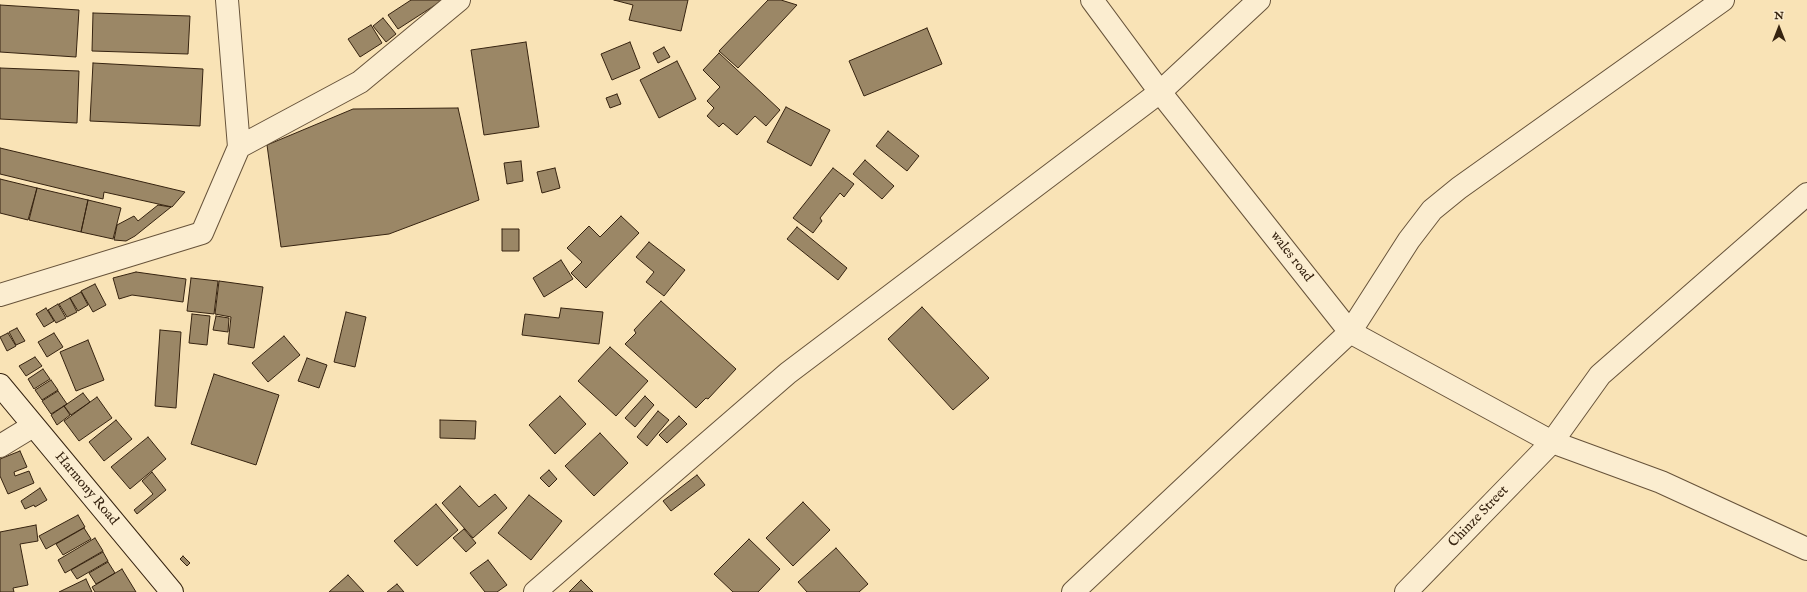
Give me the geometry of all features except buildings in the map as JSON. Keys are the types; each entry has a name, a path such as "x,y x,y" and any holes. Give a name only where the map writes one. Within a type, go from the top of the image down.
{"street":[{"path":"0,295 202,232 239,147 227,0"},
{"path":"239,147 360,82 459,0"},
{"name":"wales road","path":"1092,0 1160,92 1350,332 1552,442 1661,482 1807,549"},
{"path":"535,592 788,373 1160,92 1259,0"},
{"path":"1073,592 1350,332 1409,240 1432,210 1459,188 1723,0"},
{"name":"Chinze Street","path":"1406,592 1552,442 1600,375 1807,194"},
{"name":"Harmony Road","path":"0,385 172,592"},
{"path":"0,446 33,426"}]}
